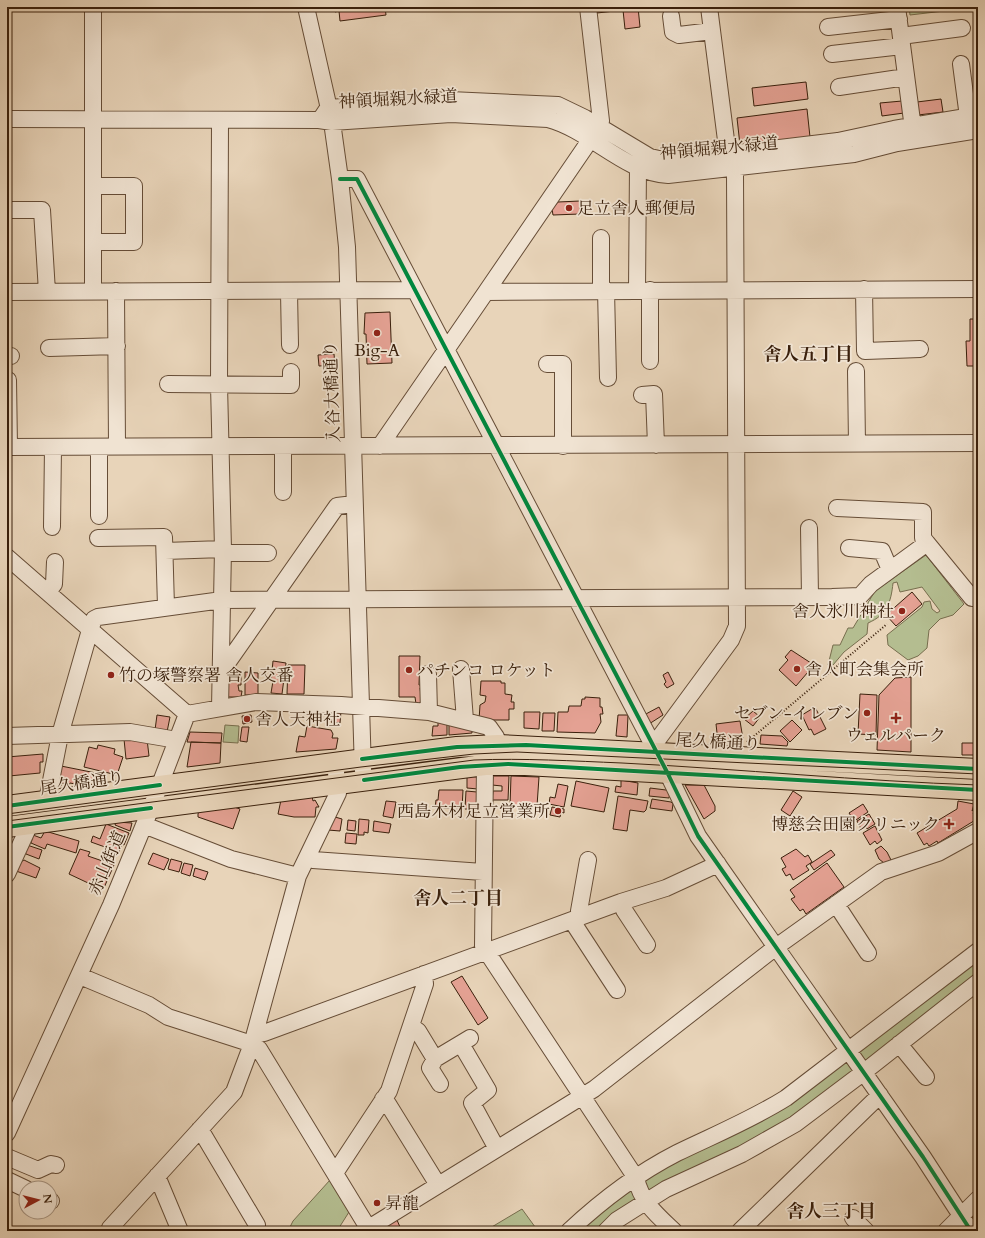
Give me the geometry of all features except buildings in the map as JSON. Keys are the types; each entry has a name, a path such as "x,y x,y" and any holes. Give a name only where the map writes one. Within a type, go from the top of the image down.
{"main road":[{"name":"尾久橋通り","path":"7,806 335,762 457,747 498,745 978,769"},
{"name":"尾久橋通り","path":"7,826 147,817 338,783 485,765 525,765 667,772 978,790"}],"street":[{"path":"93,7 93,291"},
{"name":"入谷大橋通り","path":"306,7 326,117 340,179 347,247 362,759 364,780"},
{"path":"380,446 595,133 601,121 588,7"},
{"path":"656,752 656,742 735,635 737,626 737,290 735,174 731,161 712,31 710,7"},
{"path":"828,27 898,13 913,133"},
{"path":"671,16 673,32 679,35 712,31"},
{"path":"832,54 962,28"},
{"path":"7,119 220,120 451,114 548,119 595,133 658,160 668,161 731,161 854,154 913,133 973,116 961,64"},
{"path":"839,87 906,77"},
{"path":"220,120 219,385 222,549 220,708"},
{"path":"913,133 978,130"},
{"path":"595,133 638,167 650,173 668,175 731,161"},
{"path":"638,167 643,290 650,361"},
{"path":"340,179 358,179 667,772 698,836 923,1157 971,1231"},
{"path":"92,242 134,242 134,186 93,186"},
{"path":"7,210 42,210 47,292"},
{"path":"601,238 608,378"},
{"path":"486,292 978,288"},
{"path":"7,292 289,292 415,290"},
{"path":"864,290 865,351 920,350"},
{"path":"116,291 117,447"},
{"path":"289,292 290,345"},
{"path":"50,348 117,346"},
{"path":"547,364 563,364 563,446"},
{"path":"856,371 857,444"},
{"path":"168,384 291,385 291,372"},
{"path":"8,380 8,447 656,446 978,443"},
{"path":"642,395 654,394 656,446"},
{"path":"99,447 99,516"},
{"path":"283,447 284,492"},
{"path":"52,526 53,448"},
{"path":"221,672 274,600 337,506 354,504"},
{"path":"836,508 923,512 923,538 972,598 978,598"},
{"path":"810,528 810,597"},
{"path":"98,538 164,537 166,607"},
{"path":"47,800 60,734 90,630 94,619 98,617 222,600 737,598 860,596 871,584 927,543"},
{"path":"849,548 882,551 890,570"},
{"path":"165,550 222,549 229,553 268,553"},
{"path":"7,557 186,714 256,702 361,706 429,712 466,720 489,727 494,734 498,745"},
{"path":"48,592 54,584 55,562"},
{"path":"461,669 466,720"},
{"path":"428,674 429,712"},
{"name":"赤山街道","path":"7,1133 10,1115 80,976 160,785 186,714"},
{"path":"7,736 130,732 177,740"},
{"path":"109,1231 156,1176 234,1092 253,1039 298,876 335,800 338,783 335,762"},
{"path":"485,765 483,872 483,946 485,951 636,1178 639,1190 646,1202 674,1231"},
{"path":"147,817 231,859 298,876"},
{"path":"7,874 30,824"},
{"path":"253,1039 367,1230 594,1089 776,947 881,872 938,853 978,831"},
{"path":"307,858 313,860 483,872"},
{"path":"588,860 577,919 617,990"},
{"path":"80,976 149,1005 168,1017 253,1039 264,1033 485,951 621,902 666,888 718,864"},
{"path":"621,902 624,910 647,945"},
{"path":"836,904 868,953"},
{"path":"569,1231 606,1198 636,1178 677,1153 756,1117 786,1098 978,951"},
{"path":"334,1173 389,1091 425,984 424,974"},
{"path":"606,1231 617,1220 666,1189 742,1154 795,1124 864,1072 978,982"},
{"path":"411,1026 418,1030 435,1059"},
{"path":"440,1084 430,1068 435,1059 466,1041 488,1090 472,1103 497,1150"},
{"path":"899,1044 926,1077"},
{"path":"740,1231 880,1095"},
{"path":"384,1099 438,1185"},
{"path":"200,1129 257,1224"},
{"path":"7,1157 38,1170 51,1164 56,1166"},
{"path":"156,1176 180,1231"},
{"path":"7,1180 18,1185"},
{"path":"946,1231 978,1199"},
{"path":"853,1218 866,1231"}],"path":[{"path":"741,747 887,624"}],"green space":[{"path":"909,7 978,7 910,15"},
{"path":"926,555 964,604 953,615 940,619 929,630 927,648 918,656 908,660 888,645 887,635 922,607 924,602 930,601 932,609 937,613 940,611 922,587 900,592 897,582 893,583 891,596 884,612 868,623 867,634 844,652 833,665 828,665 833,645 840,645 848,628 853,628 875,591"},
{"path":"225,725 239,726 238,743 223,742"},
{"path":"978,957 978,973 862,1069 818,1103 599,1231 577,1231 628,1189 655,1172 767,1116"},
{"path":"330,1180 349,1212 337,1231 288,1231 293,1221"},
{"path":"522,1209 538,1231 485,1231"}],"tram line":[{"path":"7,814 361,767 474,754 517,752 978,774"},
{"path":"7,821 474,760 493,759 622,763 889,781 978,785"}],"cycle path":[{"path":"340,179 357,179 667,772 698,836 923,1157 971,1231"},
{"path":"362,759 457,747 526,745 978,769"},
{"path":"364,780 460,767 508,764 978,790"},
{"path":"7,806 160,785"},
{"path":"7,827 151,808"}],"place":[{"name":"足立舎人郵便局","path":"569,208"},
{"name":"Big-A","path":"377,333"},
{"name":"舎人氷川神社","path":"902,611"},
{"name":"舎人町会集会所","path":"797,669"},
{"name":"パチンコ ロケット","path":"409,670"},
{"name":"竹の塚警察署 舎人交番","path":"111,675"},
{"name":"セブン-イレブン","path":"867,713"},
{"name":"ウェルパーク","path":"896,718"},
{"name":"舎人天神社","path":"247,719"},
{"name":"西島木材足立営業所","path":"558,811"},
{"name":"博慈会田園クリニック","path":"949,824"},
{"name":"昇龍","path":"377,1203"}],"district":[{"name":"舎人五丁目","path":"808,354"},
{"name":"舎人二丁目","path":"458,898"},
{"name":"舎人三丁目","path":"831,1211"}]}
